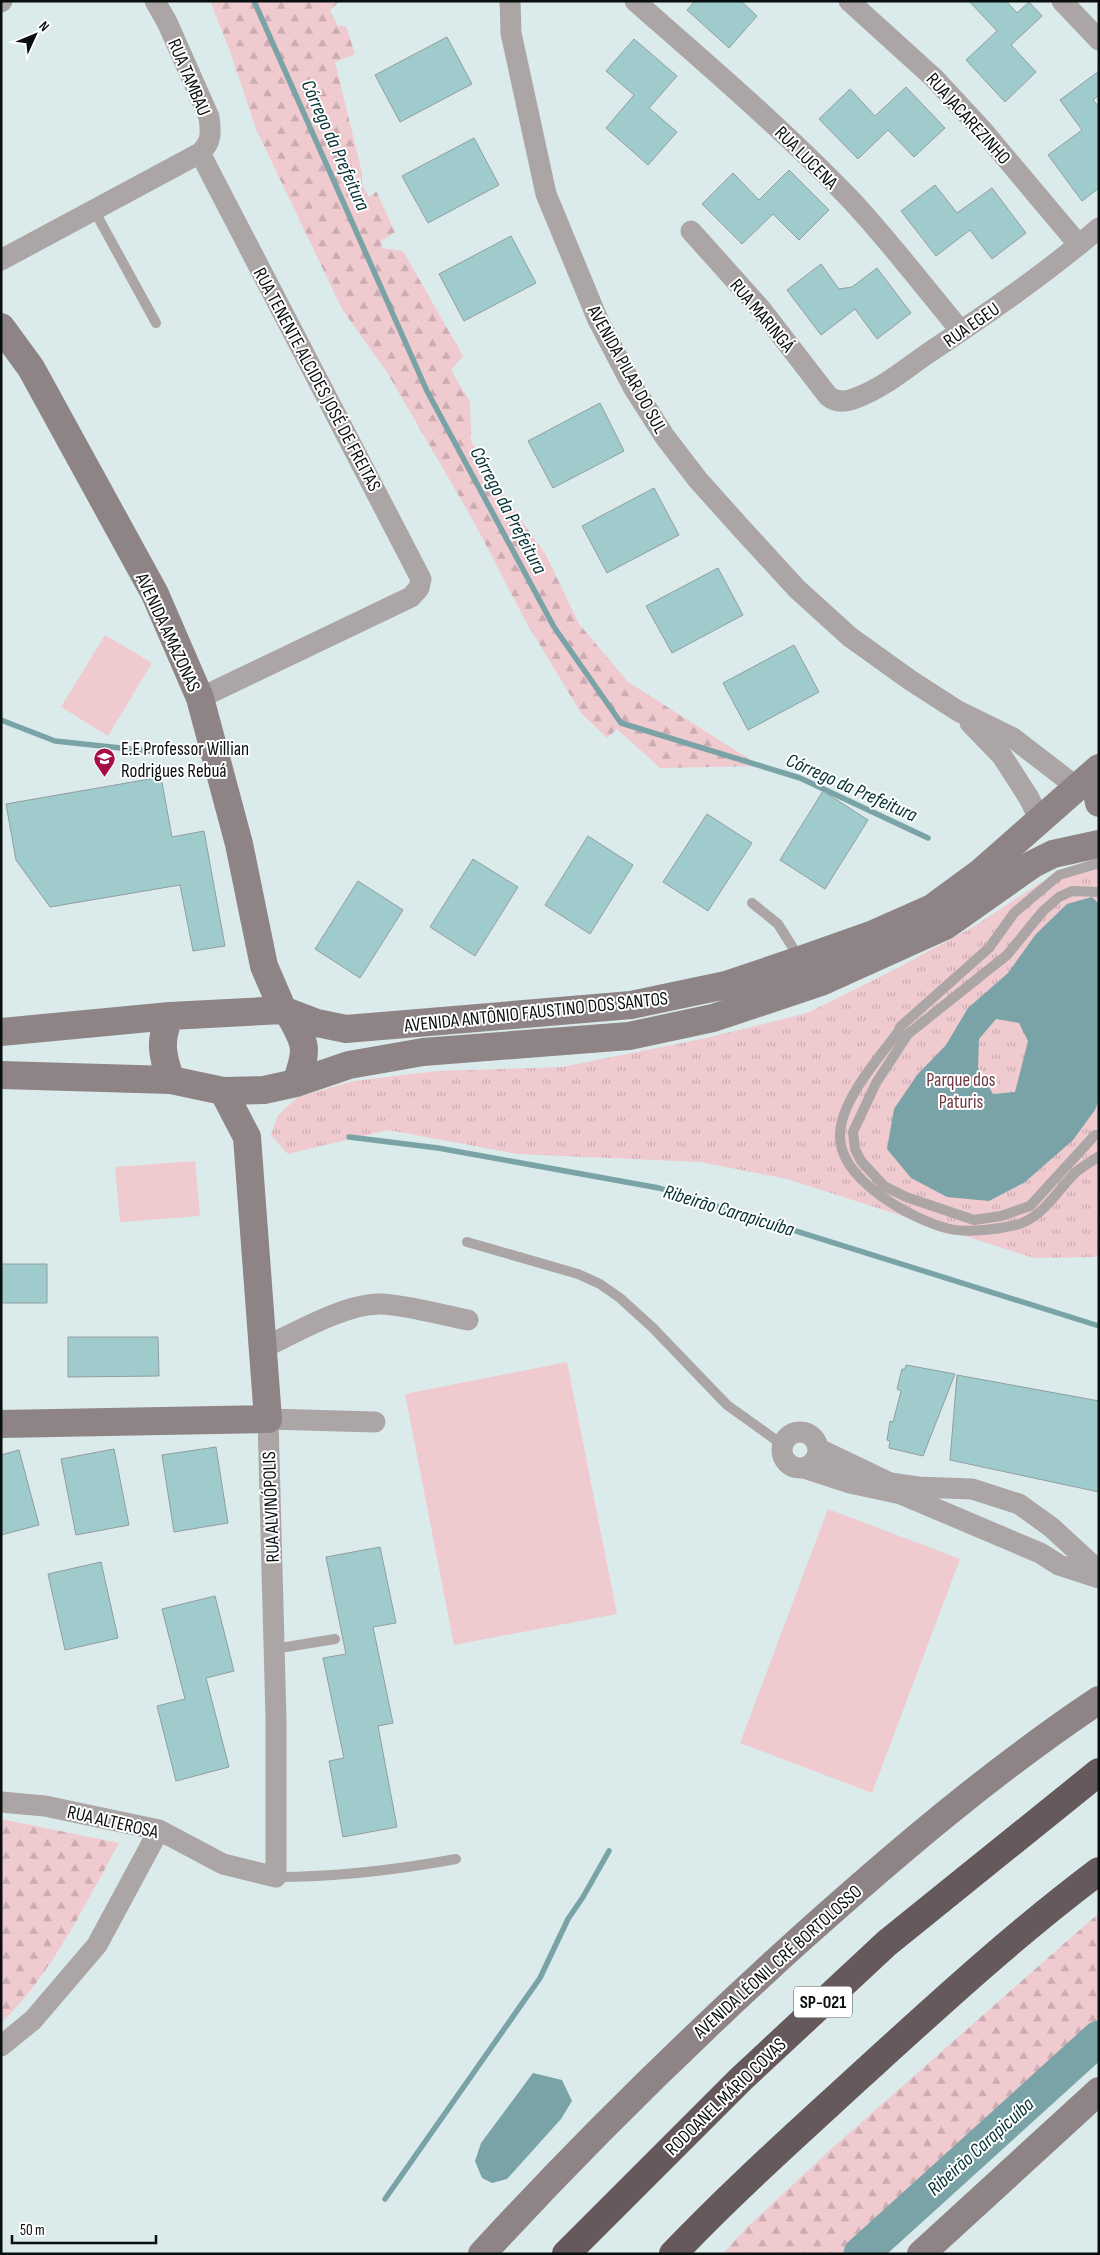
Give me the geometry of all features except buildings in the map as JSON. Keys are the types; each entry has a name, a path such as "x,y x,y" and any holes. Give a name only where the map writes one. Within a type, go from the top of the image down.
{"highway":[{"name":"RODOANEL MÁRIO COVAS","path":"566,2254 741,2078 888,1943 1099,1772"},
{"path":"673,2254 778,2152 936,2006 1039,1916 1099,1871"}],"main road":[{"name":"AVENIDA AMAZONAS","path":"1,327 31,368 154,594 200,698 239,844 264,966 305,1048 304,1061 296,1083"},
{"name":"AVENIDA ANTÔNIO FAUSTINO DOS SANTOS","path":"1,1032 170,1016 243,1012 286,1012 334,1028 346,1029 631,1005 726,985 871,935 932,908 981,872 1040,821 1093,782"},
{"name":"AVENIDA ANTÔNIO FAUSTINO DOS SANTOS","path":"1,1075 171,1080 223,1091 264,1090 296,1083 349,1065 423,1052 629,1036 713,1018 821,982 945,926 1033,864 1053,854 1099,844"},
{"path":"243,1012 264,966"},
{"path":"170,1016 164,1030 162,1048 163,1058 171,1080"},
{"name":"RUA ALVINÓPOLIS","path":"247,1137 264,1090"},
{"name":"RUA ALVINÓPOLIS","path":"223,1091 247,1137 268,1419"},
{"path":"1,1424 268,1419"},
{"name":"AVENIDA LÉONIL CRÉ BORTOLOSSO","path":"482,2254 584,2145 698,2031 837,1906 935,1821 1099,1700"},
{"path":"921,2254 1099,2091"}],"street":[{"name":"RUA TAMBAU","path":"155,1 167,22 210,117 211,134 208,145 200,153"},
{"name":"AVENIDA PILAR DO SUL","path":"510,1 511,33 546,194 598,320 633,387 665,436 698,480 797,589 850,637 910,680 958,711 1013,738 1093,782"},
{"name":"RUA LUCENA","path":"635,1 759,110 805,154 853,203 961,332"},
{"name":"RUA JACAREZINHO","path":"850,1 934,78 984,132 1079,245"},
{"path":"1062,1 1099,40"},
{"path":"1,260 200,153"},
{"name":"RUA TENENTE ALCIDES JOSÉ DE FREITAS","path":"200,153 421,579 419,588 411,597 200,698"},
{"name":"RUA EGEU","path":"833,400 844,402 871,392 961,332 1079,245 1099,228"},
{"name":"RUA MARINGÁ","path":"691,232 760,308 833,400"},
{"name":"AVENIDA PILAR DO SUL","path":"958,711 1002,756 1029,798 1040,821"},
{"path":"263,1348 339,1313 362,1306 381,1304 468,1320"},
{"path":"268,1419 375,1422"},
{"name":"RUA ALVINÓPOLIS","path":"268,1419 274,1650 276,1877"},
{"path":"804,1468 815,1461 819,1449 815,1437 803,1431 787,1436 782,1453 787,1463 850,1483 901,1494 1040,1553 1059,1565 1099,1578"},
{"path":"819,1449 890,1483 918,1487 972,1489 1018,1504 1051,1528 1099,1571"},
{"name":"RUA ALTEROSA","path":"1,1802 45,1806 159,1830 224,1864 276,1877"},
{"path":"1,2046 33,2020 97,1945 159,1830"}],"lane":[{"path":"94,210 156,323"},
{"path":"1099,862 1059,875 1014,912 989,948 900,1028 864,1078 847,1108 840,1133 844,1158 875,1192 921,1218 951,1229 978,1230 1022,1223 1037,1214 1077,1172 1099,1156"},
{"path":"1098,892 1072,891 1059,897 1043,912 1007,956 908,1034 876,1083 853,1132 855,1148 861,1161 884,1186 906,1198 974,1220 1001,1216 1030,1206 1099,1135"},
{"path":"752,904 778,924 800,960"},
{"path":"467,1242 578,1274 600,1284 620,1298 653,1328 727,1405 783,1445"},
{"path":"274,1650 335,1640"},
{"path":"276,1877 317,1877 392,1870 456,1859"}],"green space":[{"path":"210,1 340,1 330,10 338,26 346,26 355,54 335,62 362,173 362,184 369,197 376,191 395,232 381,241 382,248 403,251 463,356 451,370 470,402 471,441 507,500 546,555 579,624 628,682 760,766 660,768 617,729 607,738 581,713 526,622 474,522 388,374 342,309 256,129 228,46"},
{"path":"105,635 152,663 108,736 61,707"},
{"name":"Parque dos Paturis","path":"1099,859 1099,1257 1034,1258 787,1179 700,1162 518,1154 388,1130 288,1154 271,1135 278,1115 298,1097 354,1081 436,1071 562,1067 706,1038 807,1013 894,970 973,927 1040,883"},
{"path":"195,1161 200,1216 120,1222 115,1167"},
{"path":"567,1362 617,1614 454,1645 405,1394"},
{"path":"828,1509 960,1559 872,1793 740,1743"},
{"path":"1,1819 119,1843 81,1913 36,1984 1,2023"},
{"path":"1099,1913 1099,2023 1050,2064 845,2254 723,2254 746,2228 831,2149"}],"water":[{"path":"1092,897 1099,904 1099,1099 1095,1110 1073,1140 1025,1182 989,1201 947,1197 911,1178 887,1149 894,1109 917,1075 946,1045 968,1008 1008,973 1036,934 1067,904","holes":["996,1019 1019,1023 1028,1041 1015,1092 993,1094 978,1068 979,1039"]},
{"path":"533,2073 562,2080 572,2101 561,2119 507,2179 492,2183 482,2178 475,2161 481,2143"}],"waterway":[{"name":"Córrego da Prefeitura","path":"254,1 427,391 554,627 621,723 800,778 928,838"},
{"path":"1,720 55,741 149,751"},
{"name":"Ribeirão Carapicuíba","path":"349,1137 438,1148 659,1188 1099,1326"},
{"path":"385,2199 540,1978 568,1919 609,1851"},
{"name":"Ribeirão Carapicuíba","path":"861,2254 1099,2038"}],"place":[{"name":"E.E Professor Willian Rodrigues Rebuá","path":"105,778"}]}
